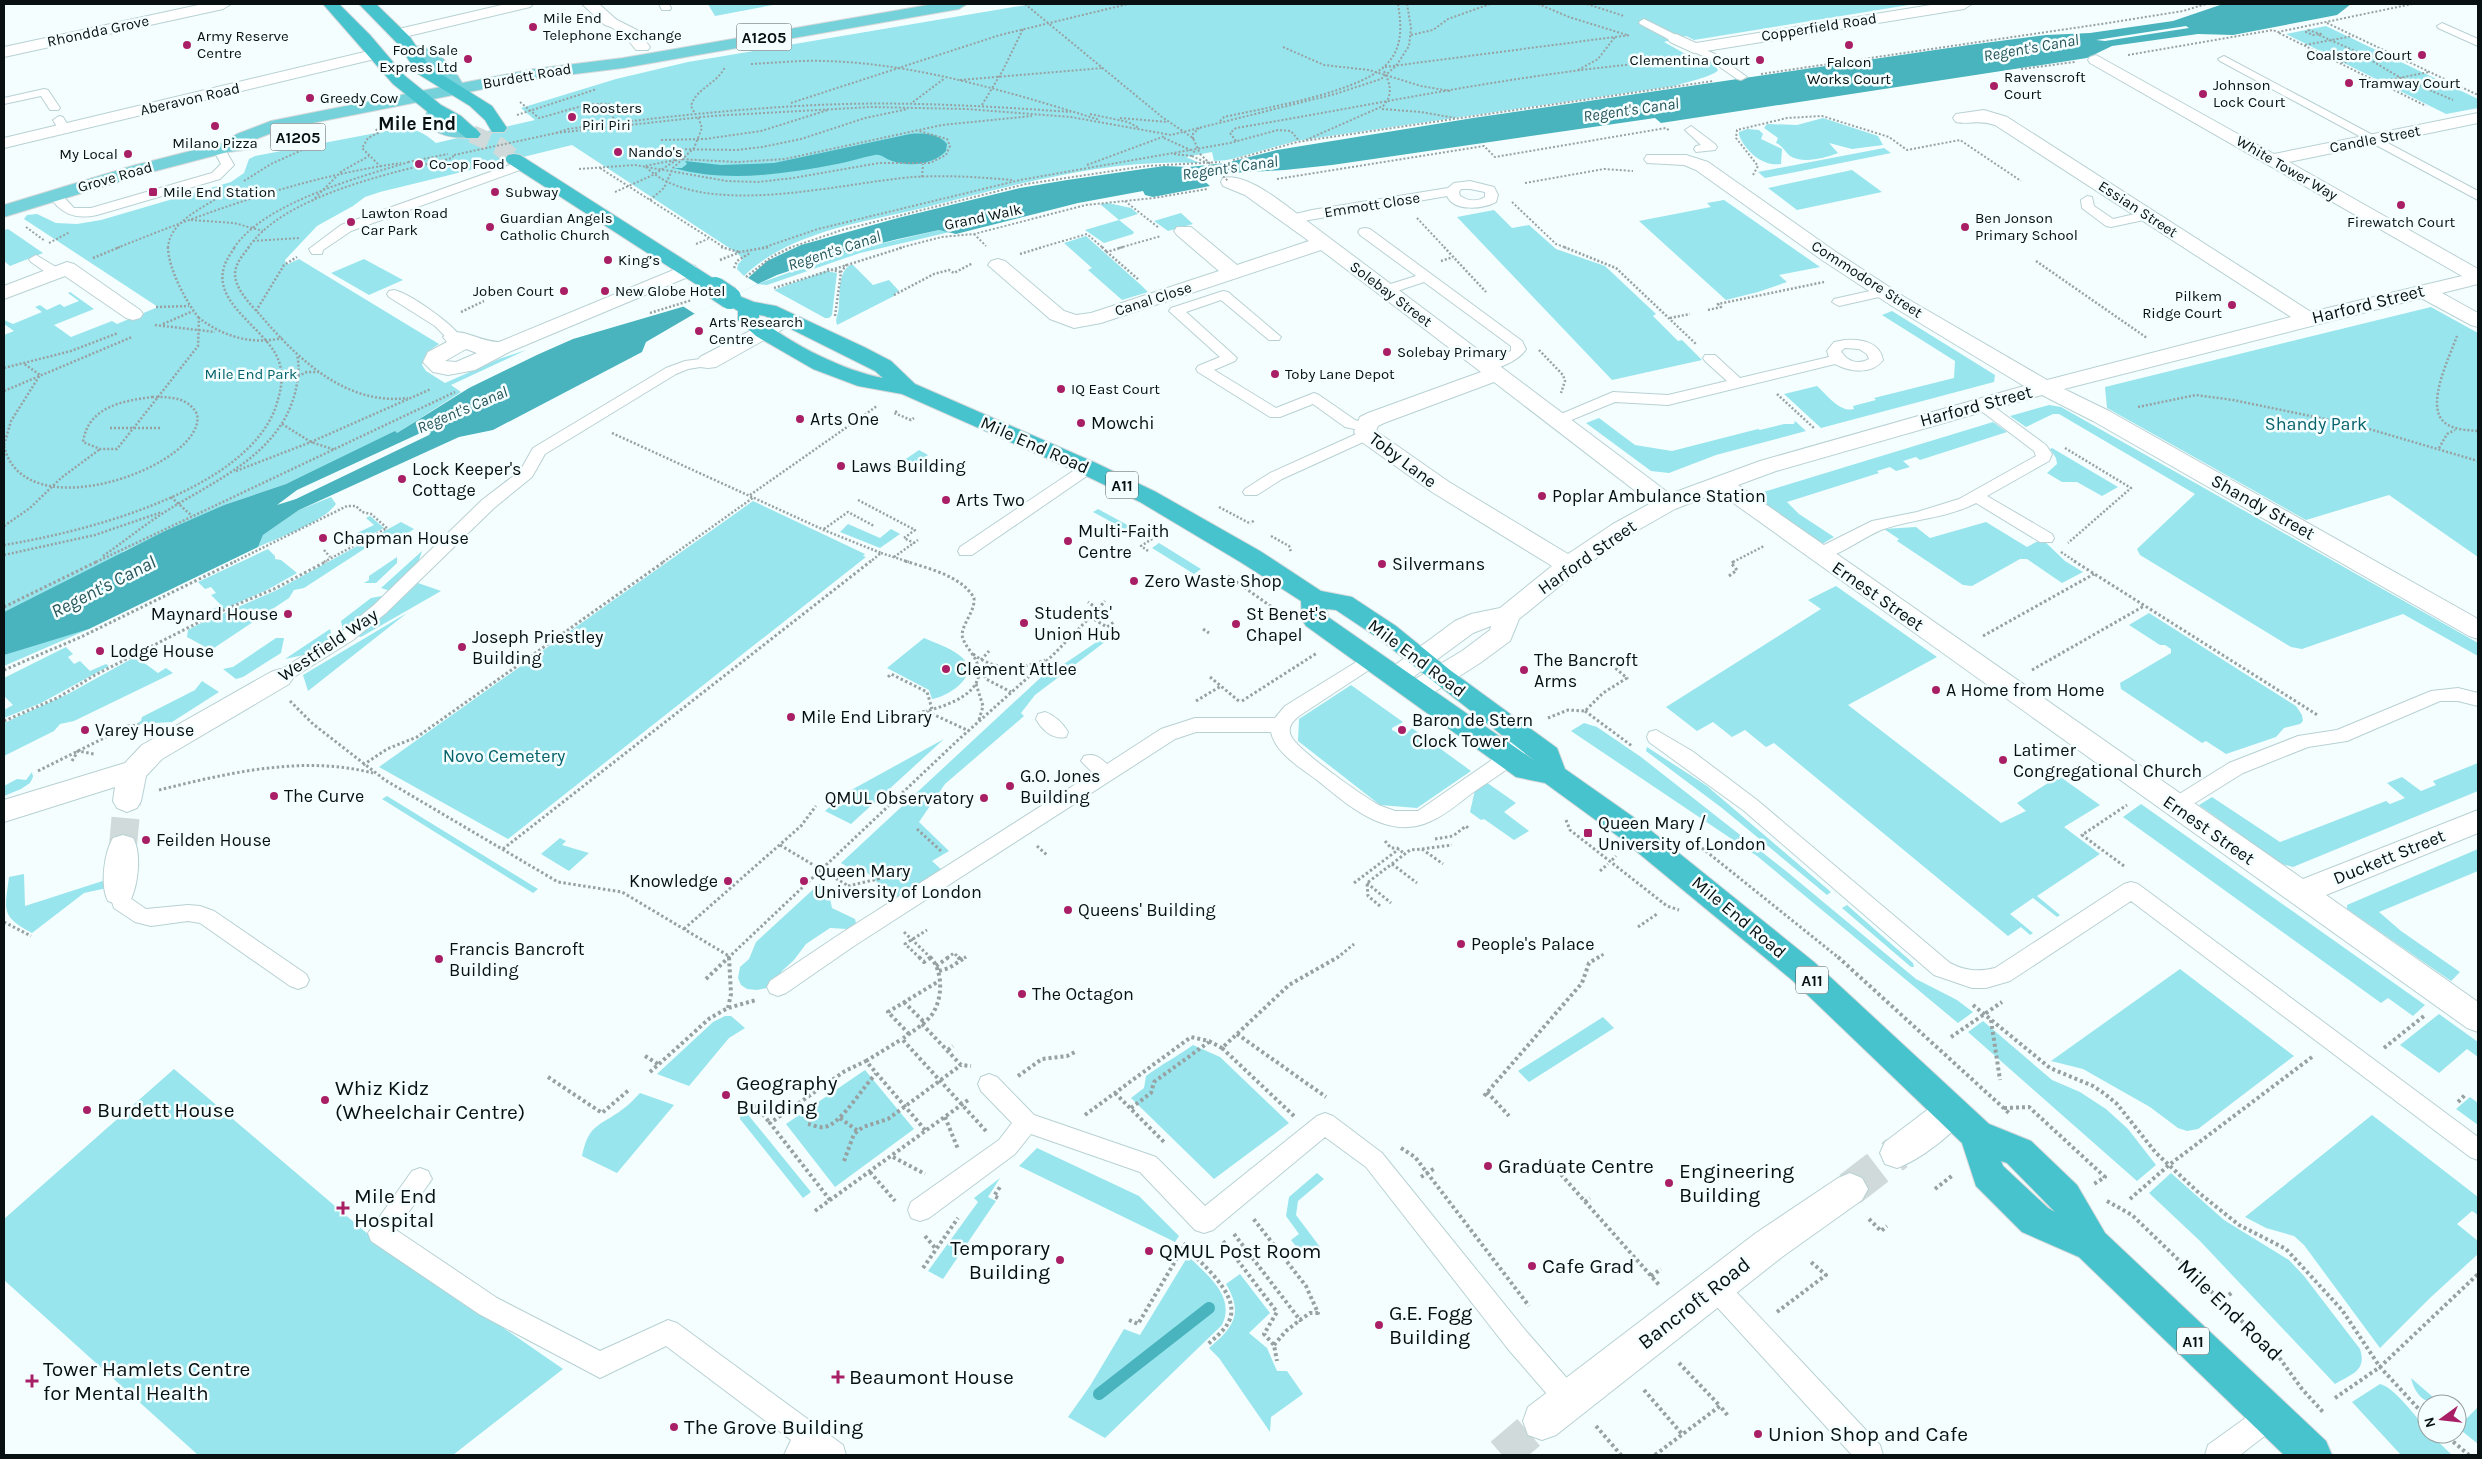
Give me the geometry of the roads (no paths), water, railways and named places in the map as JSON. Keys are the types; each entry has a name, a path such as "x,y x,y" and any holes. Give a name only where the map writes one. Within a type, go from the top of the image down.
{"highway":[{"path":"331,4 364,38 399,80 428,99"},
{"path":"367,4 412,50"},
{"path":"456,89 492,117 505,122"},
{"name":"Mile End Road","path":"518,162 688,270 728,289 749,308 769,310 883,366 908,389"},
{"name":"Mile End Road","path":"749,308 748,320 763,332 822,364 866,381 908,389 1088,468 1172,511 1251,557 1314,598 1343,603 1420,659 1441,676 1516,748 1526,770 1552,774 1675,865 1796,964 1977,1134 1988,1176 2035,1220 2092,1245 2312,1455"},
{"name":"Mile End Road","path":"1314,598 1315,620 1406,684 1516,748"}],"main road":[{"name":"Burdett Road","path":"428,99 456,89 572,67 623,63 959,4"},
{"path":"412,50 427,54 438,61 448,72 456,89"},
{"name":"Burdett Road","path":"428,99 474,102 582,76 623,63"},
{"path":"428,99 434,118 439,126 471,133"},
{"name":"Grove Road","path":"4,211 54,195 224,148 286,140 428,99"}],"street":[{"name":"Rhondda Grove","path":"4,52 222,4"},
{"path":"396,34 525,4"},
{"path":"590,4 612,22 631,33 642,48"},
{"name":"Copperfield Road","path":"1694,48 1964,4"},
{"path":"1676,39 1694,48"},
{"name":"Aberavon Road","path":"4,143 62,124 377,54"},
{"name":"White Tower Way","path":"2096,60 2478,278"},
{"name":"Essian Street","path":"1962,118 1984,115 2001,120 2308,319"},
{"name":"Candle Street","path":"2271,160 2478,118"},
{"name":"Commodore Street","path":"1647,165 1695,154 1883,292 2046,387"},
{"name":"Solebay Street","path":"1229,181 1256,194 1292,220 1492,369 1667,504"},
{"path":"1175,233 1234,272"},
{"name":"Canal Close","path":"1005,260 1057,315 1074,322 1094,318 1159,298 1322,243"},
{"path":"502,348 484,348 459,339 436,357 434,362 442,369 455,368 472,363 502,348 688,270"},
{"path":"4,293 61,271 134,323"},
{"name":"Harford Street","path":"1406,684 1420,659 1464,627 1480,620 1508,615 1569,566 1622,529 1667,504 1720,483 1768,466 1981,404 2308,319 2478,278"},
{"path":"2423,290 2478,321"},
{"path":"708,362 787,319"},
{"name":"Toby Lane","path":"1492,369 1376,418 1368,422 1366,432 1455,498 1569,566"},
{"name":"Shandy Street","path":"2046,387 2101,416 2478,630"},
{"name":"Ernest Street","path":"1720,483 2478,1020"},
{"name":"Harford Street","path":"1406,684 1441,676 1471,657 1501,635 1508,615"},
{"name":"Westfield Way","path":"127,801 131,778 135,770 152,752 276,681"},
{"path":"4,811 135,770"},
{"name":"Duckett Street","path":"2301,895 2310,889 2476,824"},
{"path":"119,893 123,846"},
{"path":"1896,1153 1951,1111"},
{"name":"Bancroft Road","path":"1555,1410 1769,1246 1859,1204"}],"lane":[{"path":"1644,22 1676,39"},
{"path":"2442,26 2478,43"},
{"path":"1694,48 1711,56 1741,77"},
{"path":"2224,59 2478,196"},
{"path":"4,101 44,92 54,108"},
{"path":"1691,130 1710,147 1695,154"},
{"path":"54,195 66,211 72,213 92,212 216,176 228,165 224,148"},
{"path":"316,250 346,228 472,182 518,162"},
{"name":"Emmott Close","path":"1292,220 1312,214 1452,191"},
{"path":"2087,200 2088,208 2111,223 2148,215"},
{"path":"1365,232 1517,344 1519,349 1516,354 1492,369"},
{"path":"36,259 61,271"},
{"path":"1386,290 1426,277"},
{"path":"1839,302 1883,292"},
{"path":"394,294 440,322 459,339"},
{"path":"1274,337 1223,295 1176,311 1230,358 1203,370 1275,414 1314,398 1350,424 1366,432"},
{"path":"1710,358 1736,382"},
{"path":"1559,420 1613,397 1668,400 1837,359"},
{"name":"Westfield Way","path":"276,681 347,636 380,610 488,504 526,474 539,451 671,371 685,365 708,362"},
{"path":"1820,554 1878,525 1935,512 1976,496 1997,482 2042,458 2044,454 1981,404"},
{"path":"1251,492 1276,476 1366,432"},
{"path":"966,551 1088,468"},
{"path":"1976,496 2046,538"},
{"path":"1372,660 1292,711 1283,719 1281,725 1281,736 1296,752 1367,808 1379,814 1401,820 1415,819 1429,813 1496,767 1516,748"},
{"path":"2175,806 2236,768 2305,741 2328,739 2347,734 2437,696 2455,694 2478,700"},
{"path":"1045,719 1059,732"},
{"path":"778,987 1098,768 1182,727 1202,724 1281,725"},
{"path":"1656,737 1750,805 1942,969 1962,979 1980,981 2002,975 2131,890 2478,1150"},
{"path":"119,893 120,902 139,916 152,918 201,914 298,980"},
{"path":"989,1084 1026,1122 1148,1164 1211,1217 1325,1123 1374,1160 1517,1340 1555,1410"},
{"path":"920,1210 1002,1149 1026,1122"},
{"path":"420,1179 380,1233 488,1306 600,1365 668,1332 803,1447 833,1455"},
{"path":"1715,1287 1870,1455"},
{"path":"2218,1455 2271,1415"}],"water":[{"name":"Regent's Canal","path":"2223,4 2351,4 2337,15 2233,35 2198,34 2112,46 2087,58 1661,123 1655,118 1332,165 1211,174 1202,179 1210,186 1153,197 1145,195 1143,191 1078,203 956,234 939,230 846,252 777,275 694,314 646,342 642,352 493,430 459,437 299,510 263,535 258,547 89,629 4,655 4,612 165,531 224,505 286,484 395,431 397,433 469,388 539,354 573,339 682,307 748,278 767,261 801,245 898,218 1020,188 1067,180 1164,166 1189,167 1226,163 1277,150 1473,118 1969,45 2046,35 2090,33 2173,21","holes":["2186,26 2189,28 2105,41 2096,40","427,430 431,432 429,435 296,499 277,505 297,490"]},
{"path":"910,134 935,136 947,144 946,151 941,156 921,163 899,163 880,155 875,155 817,168 776,174 714,175 674,168 682,168 687,164 685,161 721,165 774,163"}],"waterway":[{"path":"1099,1394 1209,1308"}],"tunnel":[{"path":"472,134 499,146 514,159"},
{"path":"123,846 127,801"},
{"path":"1850,1189 1897,1153"},
{"path":"1502,1455 1542,1421"}],"place":[{"name":"Mile End Telephone Exchange","path":"533,27"},
{"name":"Army Reserve Centre","path":"187,45"},
{"name":"Falcon Works Court","path":"1849,45"},
{"name":"Coalstore Court","path":"2422,55"},
{"name":"Food Sale Express Ltd","path":"468,59"},
{"name":"Clementina Court","path":"1760,60"},
{"name":"Tramway Court","path":"2349,83"},
{"name":"Ravenscroft Court","path":"1994,86"},
{"name":"Johnson Lock Court","path":"2203,94"},
{"name":"Greedy Cow","path":"310,98"},
{"name":"Roosters Piri Piri","path":"572,117"},
{"name":"Milano Pizza","path":"215,126"},
{"name":"Nando's","path":"618,152"},
{"name":"My Local","path":"128,154"},
{"name":"Co-op Food","path":"419,164"},
{"name":"Mile End Station","path":"153,192"},
{"name":"Subway","path":"495,192"},
{"name":"Firewatch Court","path":"2401,205"},
{"name":"Lawton Road Car Park","path":"351,222"},
{"name":"Guardian Angels Catholic Church","path":"490,227"},
{"name":"Ben Jonson Primary School","path":"1965,227"},
{"name":"King’s","path":"608,260"},
{"name":"Joben Court","path":"564,291"},
{"name":"New Globe Hotel","path":"605,291"},
{"name":"Pilkem Ridge Court","path":"2232,305"},
{"name":"Arts Research Centre","path":"699,331"},
{"name":"Solebay Primary","path":"1387,352"},
{"name":"Toby Lane Depot","path":"1275,374"},
{"name":"IQ East Court","path":"1061,389"},
{"name":"Arts One","path":"800,419"},
{"name":"Mowchi","path":"1081,423"},
{"name":"Laws Building","path":"841,466"},
{"name":"Lock Keeper's Cottage","path":"402,479"},
{"name":"Poplar Ambulance Station","path":"1542,496"},
{"name":"Arts Two","path":"946,500"},
{"name":"Chapman House","path":"323,538"},
{"name":"Multi-Faith Centre","path":"1068,541"},
{"name":"Silvermans","path":"1382,564"},
{"name":"Zero Waste Shop","path":"1134,581"},
{"name":"Maynard House","path":"288,614"},
{"name":"Students' Union Hub","path":"1024,623"},
{"name":"St Benet's Chapel","path":"1236,624"},
{"name":"Joseph Priestley Building","path":"462,647"},
{"name":"Lodge House","path":"100,651"},
{"name":"Clement Attlee","path":"946,669"},
{"name":"The Bancroft Arms","path":"1524,670"},
{"name":"A Home from Home","path":"1936,690"},
{"name":"Mile End Library","path":"791,717"},
{"name":"Varey House","path":"85,730"},
{"name":"Baron de Stern Clock Tower","path":"1402,730"},
{"name":"Latimer Congregational Church","path":"2003,760"},
{"name":"G.O. Jones Building","path":"1010,786"},
{"name":"The Curve","path":"274,796"},
{"name":"QMUL Observatory","path":"984,798"},
{"name":"Queen Mary / University of London","path":"1588,833"},
{"name":"Feilden House","path":"146,840"},
{"name":"Knowledge","path":"728,881"},
{"name":"Queen Mary University of London","path":"804,881"},
{"name":"Queens' Building","path":"1068,910"},
{"name":"People's Palace","path":"1461,944"},
{"name":"Francis Bancroft Building","path":"439,959"},
{"name":"The Octagon","path":"1022,994"},
{"name":"Geography Building","path":"726,1095"},
{"name":"Whiz Kidz (Wheelchair Centre)","path":"325,1100"},
{"name":"Burdett House","path":"87,1110"},
{"name":"Graduate Centre","path":"1488,1166"},
{"name":"Engineering Building","path":"1669,1183"},
{"name":"Mile End Hospital","path":"343,1208"},
{"name":"QMUL Post Room","path":"1149,1251"},
{"name":"Temporary Building","path":"1060,1260"},
{"name":"Cafe Grad","path":"1532,1266"},
{"name":"G.E. Fogg Building","path":"1379,1325"},
{"name":"Beaumont House","path":"838,1377"},
{"name":"Tower Hamlets Centre for Mental Health","path":"32,1381"},
{"name":"The Grove Building","path":"674,1427"},
{"name":"Union Shop and Cafe","path":"1758,1434"}],"district":[{"name":"Mile End","path":"417,123"}],"park label":[{"name":"Mile End Park","path":"251,374"},
{"name":"Shandy Park","path":"2316,424"},
{"name":"Novo Cemetery","path":"504,756"}]}
